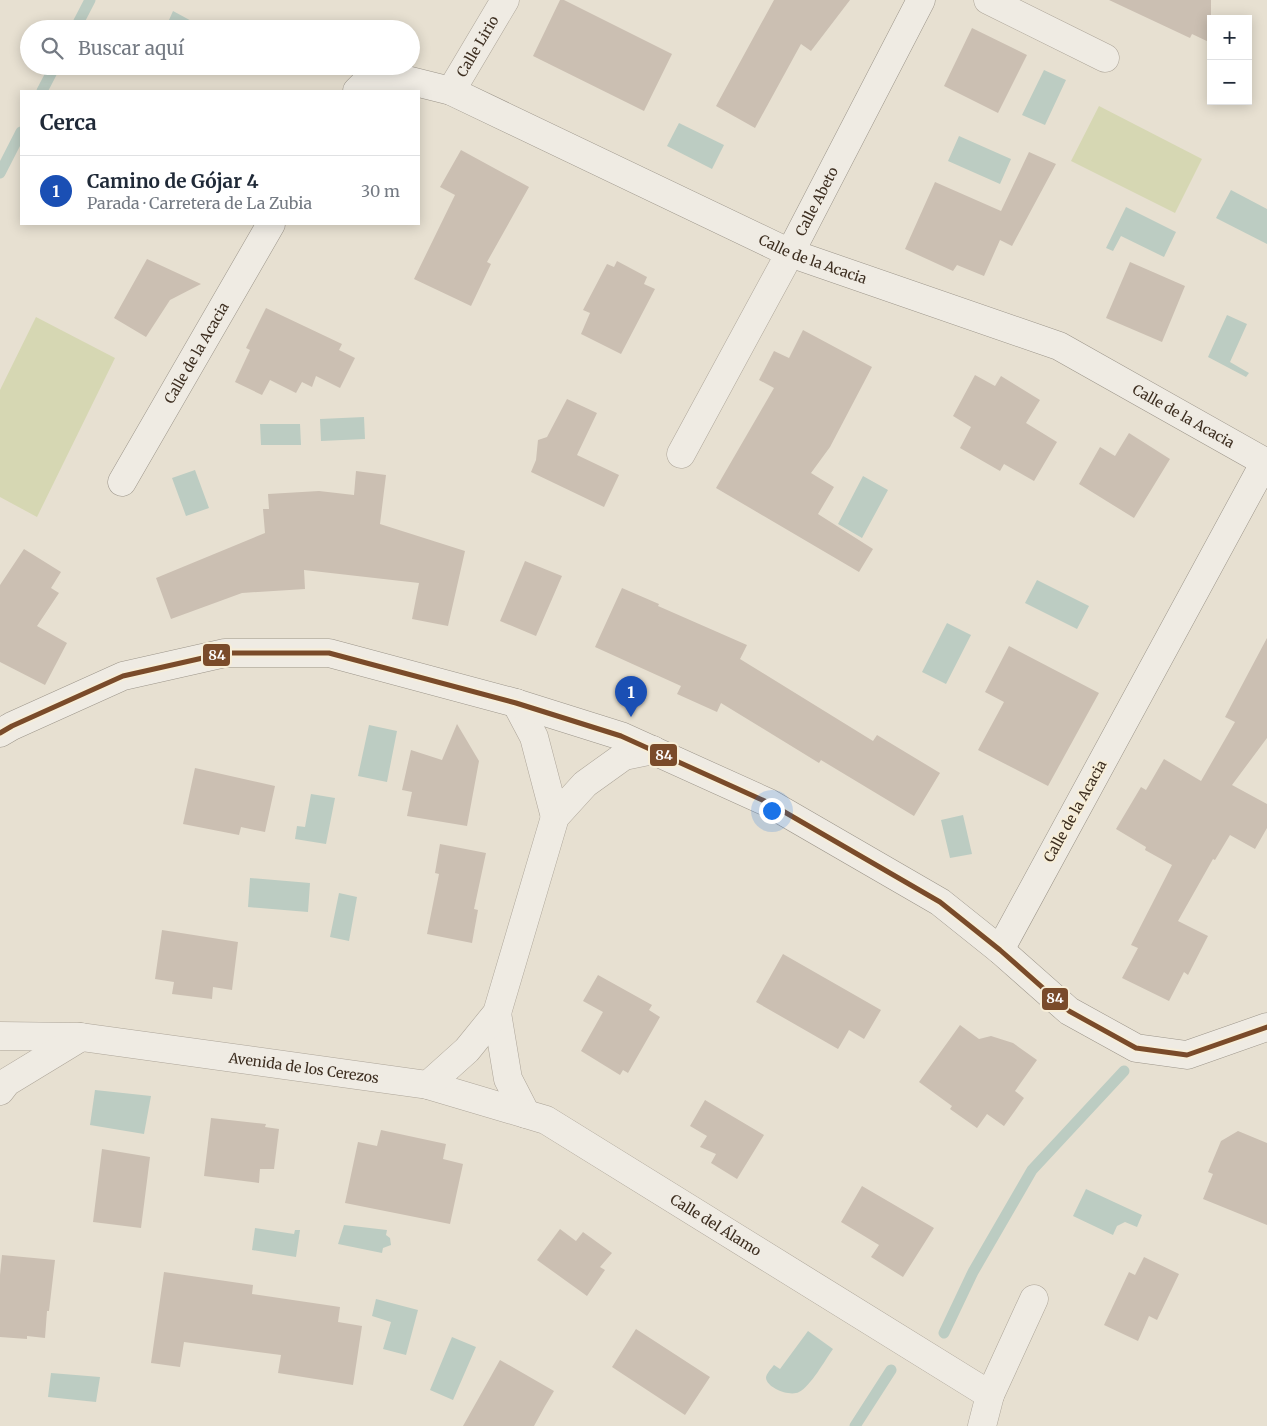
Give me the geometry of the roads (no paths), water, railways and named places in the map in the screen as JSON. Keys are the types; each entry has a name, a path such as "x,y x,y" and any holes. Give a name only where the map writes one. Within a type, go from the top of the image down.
{"street":[{"name":"Calle Lirio","path":"451,91 505,0"},
{"name":"Calle Abeto","path":"681,454 790,252 921,0"},
{"path":"988,0 1105,58"},
{"name":"Calle de la Acacia","path":"358,90 363,85 399,78 451,91 790,252 1059,346 1266,462 1000,950"},
{"name":"Calle de la Acacia","path":"122,482 270,225"},
{"path":"0,734 12,726 123,676 225,653 329,653 516,703 621,736 769,802 940,902 1000,950 1069,1012 1136,1048 1187,1055 1267,1027"},
{"path":"516,703 534,737 556,818"},
{"path":"428,1085 466,1050 497,1013 556,818 585,784 624,756 653,750"},
{"path":"497,1013 508,1079 526,1114"},
{"name":"Avenida de los Cerezos","path":"0,1036 81,1036 428,1085"},
{"path":"0,1091 7,1082 81,1036"},
{"name":"Calle del Álamo","path":"428,1085 546,1120 990,1395"},
{"path":"982,1426 990,1395 1034,1299"}],"waterway":[{"path":"80,20 90,0"},
{"path":"43,90 50,75"},
{"path":"0,173 20,134"},
{"path":"944,1333 973,1272 1032,1170 1124,1071"},
{"path":"855,1426 891,1370"}],"place":[{"name":"Camino de Gójar 4","path":"631,717"}]}
